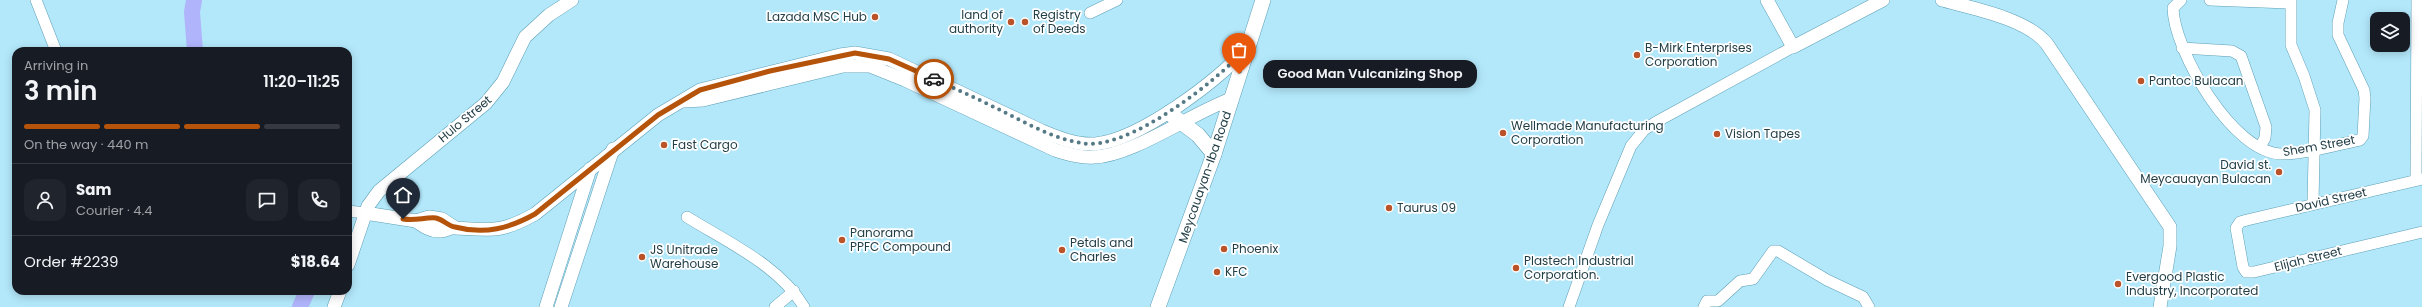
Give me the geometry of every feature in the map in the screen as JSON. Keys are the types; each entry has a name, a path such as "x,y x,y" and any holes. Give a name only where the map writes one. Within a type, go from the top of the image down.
{"main road":[{"name":"Meycauayan-Iba Road","path":"1158,307 1214,154 1230,99 1263,0"},
{"path":"1174,118 1198,135 1214,154"}],"street":[{"path":"36,0 54,47"},
{"name":"Hulo Street","path":"352,252 365,214 372,199 388,182 486,103 503,82 526,37 549,15 572,0"},
{"path":"1090,13 1117,0"},
{"path":"1767,0 1793,47"},
{"path":"1569,307 1598,225 1637,138 1656,122 1793,47 1883,0"},
{"path":"1942,0 2023,26 2040,36 2047,44 2170,227 2170,246 2160,307"},
{"path":"2210,0 2290,2 2291,45 2304,76 2315,110 2313,203"},
{"name":"Shem Street","path":"2179,1 2173,8 2173,16 2182,48 2196,78 2236,128 2260,147 2281,154 2314,150 2360,140 2363,136 2364,90 2338,35 2338,23 2343,0"},
{"path":"2418,0 2419,179"},
{"path":"1174,118 1247,48"},
{"path":"2182,48 2232,51 2241,56 2266,127 2265,138 2260,147"},
{"path":"352,212 416,221 427,229 440,231 454,227 487,231 504,229 535,214 613,149 658,115 700,90 770,71 855,53 889,59 1042,131 1082,144 1108,142 1230,99"},
{"path":"561,307 613,149"},
{"path":"546,307 590,169"},
{"name":"David Street","path":"2240,222 2313,203 2419,179"},
{"path":"564,190 579,205"},
{"path":"687,217 771,270 794,291 804,307"},
{"path":"574,222 588,226"},
{"name":"Elijah Street","path":"2240,222 2236,228 2243,267 2246,272 2254,272 2422,232"},
{"path":"1704,307 1707,301 1718,301 1740,281 1754,279 1773,250 1778,251 1827,280 1863,297 1869,307"},
{"path":"775,307 794,291"},
{"path":"334,307 338,295"}],"waterway":[{"path":"194,0 192,12 195,47"},
{"path":"300,307 305,295"}],"way so far":[{"path":"934,79 1042,131 1082,144 1095,144 1108,142 1128,134 1169,113 1234,62 1247,48 1239,74"}],"place":[{"name":"Lazada MSC Hub","path":"875,17"},
{"name":"land of authority","path":"1011,22"},
{"name":"Registry of Deeds","path":"1025,22"},
{"name":"B-Mirk Enterprises Corporation","path":"1637,55"},
{"name":"Good Man Vulcanizing Shop","path":"1239,74"},
{"name":"Pantoc Bulacan","path":"2141,81"},
{"name":"Wellmade Manufacturing Corporation","path":"1503,133"},
{"name":"Vision Tapes","path":"1717,134"},
{"name":"Fast Cargo","path":"664,145"},
{"name":"David st. Meycauayan Bulacan","path":"2279,172"},
{"name":"Taurus 09","path":"1389,208"},
{"name":"Panorama PPFC Compound","path":"842,240"},
{"name":"Phoenix","path":"1224,249"},
{"name":"Petals and Charles","path":"1062,250"},
{"name":"JS Unitrade Warehouse","path":"642,257"},
{"name":"Plastech Industrial Corporation.","path":"1516,268"},
{"name":"KFC","path":"1217,272"},
{"name":"Evergood Plastic Industry, Incorporated","path":"2118,284"}],"route":[{"path":"403,219 416,221 429,217 442,220 454,227 487,231 504,229 518,224 535,214 613,149 658,115 700,90 770,71 855,53 889,59 934,79"}]}
